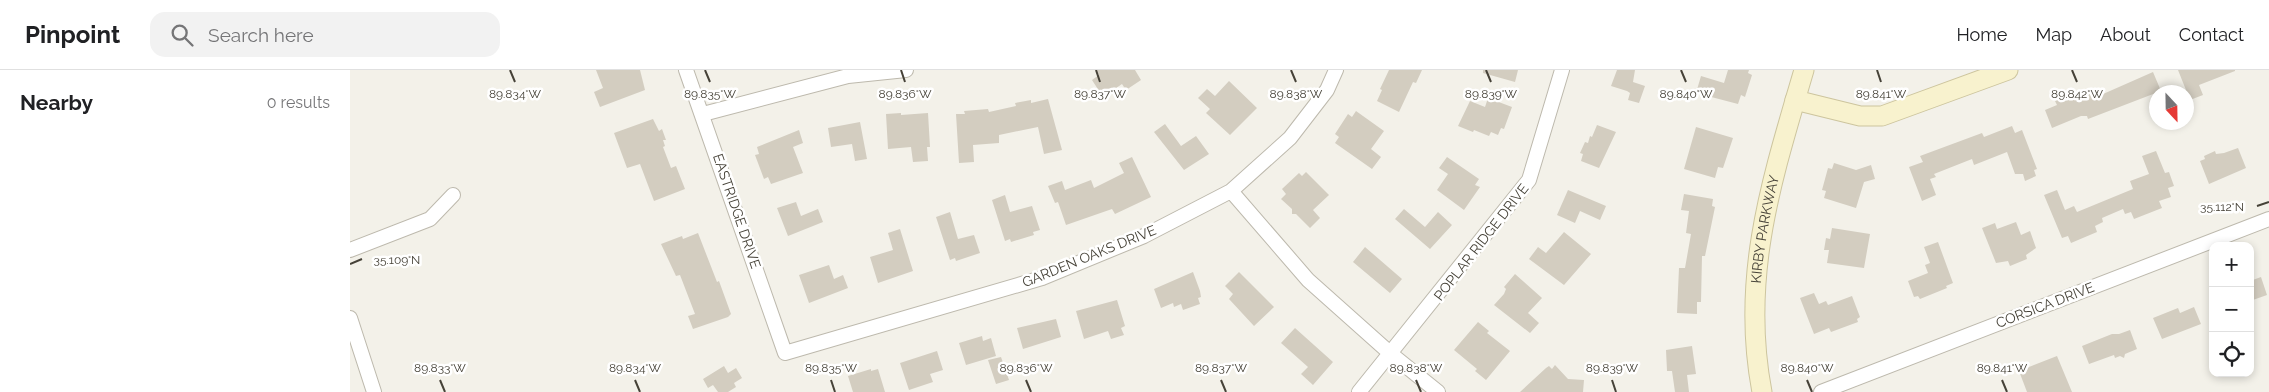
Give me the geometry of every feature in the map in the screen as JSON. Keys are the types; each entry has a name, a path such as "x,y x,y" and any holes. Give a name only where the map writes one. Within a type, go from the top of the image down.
{"main road":[{"name":"KIRBY PARKWAY","path":"1762,392 1754,324 1758,251 1768,194 1804,70"},
{"path":"1795,100 1860,116 1882,116 2008,70"}],"street":[{"name":"EASTRIDGE DRIVE","path":"686,70 786,353"},
{"path":"703,114 848,76 906,70"},
{"name":"GARDEN OAKS DRIVE","path":"786,353 1042,278 1144,236 1231,191 1290,138 1327,90 1336,70"},
{"name":"POPLAR RIDGE DRIVE","path":"1359,392 1529,180 1562,70"},
{"path":"1231,191 1308,280 1391,354 1438,392"},
{"path":"350,250 430,219 453,195"},
{"name":"CORSICA DRIVE","path":"1820,392 2269,219"},
{"path":"350,318 374,392"}],"building":[{"path":"596,70 640,70 645,90 600,107 594,92 603,88"},
{"path":"1096,70 1135,70 1141,80 1126,90 1122,84 1103,97 1092,80 1099,75"},
{"path":"1389,70 1422,70 1416,83 1413,82 1399,112 1377,101 1382,90 1380,89"},
{"path":"1483,70 1518,70 1515,82 1483,73"},
{"path":"1617,70 1635,70 1633,82 1645,86 1639,103 1628,100 1630,93 1627,91 1611,86"},
{"path":"1728,70 1749,70 1748,73 1752,75 1745,97 1741,95 1738,104 1696,93 1701,76 1724,83"},
{"path":"2178,70 2235,70 2199,85 2203,95 2194,98 2194,85 2184,85"},
{"path":"2153,72 2158,85 2149,85 2149,96 2088,119 2087,116 2081,116 2052,128 2045,110 2057,105 2055,101 2090,88 2094,98"},
{"path":"1229,81 1257,108 1230,135 1206,113 1210,109 1198,98 1207,89 1215,96"},
{"path":"1488,98 1512,107 1504,129 1501,128 1498,135 1491,132 1489,136 1458,126 1470,101 1485,107"},
{"path":"1048,99 1062,150 1044,154 1038,127 999,135 999,143 973,145 974,162 959,163 956,114 965,114 964,111 988,109 989,112 1016,106 1015,103 1031,100 1031,103"},
{"path":"1356,111 1384,131 1371,149 1381,157 1372,169 1335,143 1339,137 1335,134 1348,114 1352,117"},
{"path":"901,113 901,115 928,113 930,147 927,147 928,161 913,162 911,147 888,149 886,114"},
{"path":"653,119 659,131 662,129 666,140 663,140 665,146 663,147 671,168 676,166 685,189 654,201 640,164 627,168 614,133"},
{"path":"860,122 867,159 855,161 852,144 831,147 828,128"},
{"path":"1165,124 1181,146 1196,136 1209,154 1184,170 1154,132"},
{"path":"1597,125 1616,132 1599,168 1581,161 1583,154 1580,153 1585,142 1588,143 1590,136 1592,137"},
{"path":"2012,126 2015,133 2022,130 2037,169 2034,170 2036,176 2025,181 2023,174 2015,174 2007,152 1974,165 1972,159 1934,174 1936,177 1930,179 1936,195 1922,201 1909,167 1923,162 1920,156 1982,133 1984,137"},
{"path":"1696,127 1733,138 1723,168 1718,167 1715,178 1684,169"},
{"path":"799,130 803,143 793,147 803,173 771,184 768,177 764,179 755,155 759,154 757,147"},
{"path":"2238,148 2246,168 2209,184 2200,161 2205,159 2204,156 2215,151 2216,154 2224,153"},
{"path":"2156,151 2165,173 2169,172 2174,186 2168,188 2171,197 2159,201 2162,208 2134,219 2131,212 2125,214 2123,209 2102,218 2103,222 2095,226 2097,232 2071,243 2068,236 2062,238 2044,195 2057,190 2065,210 2074,206 2077,212 2133,189 2130,181 2149,174 2142,156"},
{"path":"1132,157 1151,197 1115,214 1112,209 1066,225 1058,202 1055,203 1048,186 1062,181 1065,190 1091,180 1094,188 1124,173 1119,163"},
{"path":"1447,157 1479,179 1475,185 1480,187 1464,210 1437,190 1448,174 1439,168"},
{"path":"1834,163 1856,170 1871,165 1875,179 1864,182 1856,208 1824,198 1826,191 1822,190 1828,168 1832,169"},
{"path":"1306,172 1329,195 1313,210 1320,218 1310,228 1296,214 1292,214 1292,209 1281,199 1286,194 1282,189 1299,173 1302,176"},
{"path":"1568,190 1606,206 1600,220 1580,211 1575,223 1557,215"},
{"path":"1684,194 1713,199 1712,206 1715,207 1705,256 1702,256 1701,302 1697,302 1697,314 1677,313 1679,268 1685,268 1691,234 1686,233 1689,211 1681,210"},
{"path":"1005,195 1010,212 1032,206 1040,230 1033,232 1034,235 1011,242 1010,239 1005,241 992,200"},
{"path":"796,202 801,216 818,209 823,222 788,236 777,208"},
{"path":"1404,209 1425,227 1438,212 1452,225 1430,249 1395,219"},
{"path":"950,212 958,239 974,235 980,253 956,261 955,258 950,260 936,217"},
{"path":"2016,222 2021,235 2030,231 2036,248 2026,255 2027,259 2010,266 2008,261 1996,263 1982,228 1995,223 1997,229"},
{"path":"1832,228 1870,234 1864,268 1827,263 1829,250 1824,250 1826,238 1830,239"},
{"path":"900,229 913,271 878,283 870,257 893,250 888,233"},
{"path":"1564,232 1591,254 1564,285 1529,259 1538,247 1546,253"},
{"path":"698,233 731,314 728,317 693,329 688,316 695,314 680,275 676,276 661,244 682,236 683,239"},
{"path":"1938,242 1953,283 1946,286 1947,288 1920,299 1918,296 1914,297 1908,281 1928,273 1925,265 1930,263 1924,247"},
{"path":"1365,247 1402,279 1390,293 1353,262"},
{"path":"829,265 834,279 843,275 848,288 809,303 799,275"},
{"path":"1193,272 1200,291 1201,297 1198,298 1200,304 1183,310 1181,304 1174,307 1173,303 1161,308 1154,289"},
{"path":"1239,272 1274,307 1254,326 1229,299 1233,294 1225,286"},
{"path":"1515,274 1542,298 1528,313 1539,323 1530,333 1494,305 1504,294 1506,289 1504,287"},
{"path":"2261,277 2267,295 2254,300 2254,280"},
{"path":"1814,293 1819,304 1826,301 1828,305 1852,296 1860,317 1857,319 1858,322 1831,332 1829,328 1814,334 1800,298"},
{"path":"1117,300 1125,326 1121,328 1124,335 1111,339 1108,331 1084,339 1076,311"},
{"path":"2194,307 2201,324 2162,339 2153,318 2178,308 2180,313"},
{"path":"1056,319 1061,337 1023,349 1017,328"},
{"path":"1478,322 1489,331 1487,333 1510,351 1486,380 1475,371 1477,369 1454,350"},
{"path":"1295,328 1333,362 1313,385 1301,374 1308,367 1281,343"},
{"path":"2130,330 2137,349 2125,354 2124,358 2120,356 2115,358 2114,355 2089,364 2082,346 2112,334 2119,334"},
{"path":"982,336 983,341 991,338 996,356 966,365 959,343"},
{"path":"1692,346 1696,374 1687,375 1689,392 1675,392 1672,371 1667,371 1666,350"},
{"path":"937,351 943,370 930,374 933,382 909,390 900,363"},
{"path":"2057,356 2072,392 2027,392 2019,371"},
{"path":"1001,357 1009,380 996,384 988,360"},
{"path":"1555,365 1568,379 1584,380 1583,392 1520,392 1546,368 1549,366 1552,369"},
{"path":"724,366 728,373 736,368 742,378 734,383 736,387 728,392 718,392 713,385 708,388 703,379"},
{"path":"871,369 871,371 878,369 885,392 853,392 848,376"}]}
